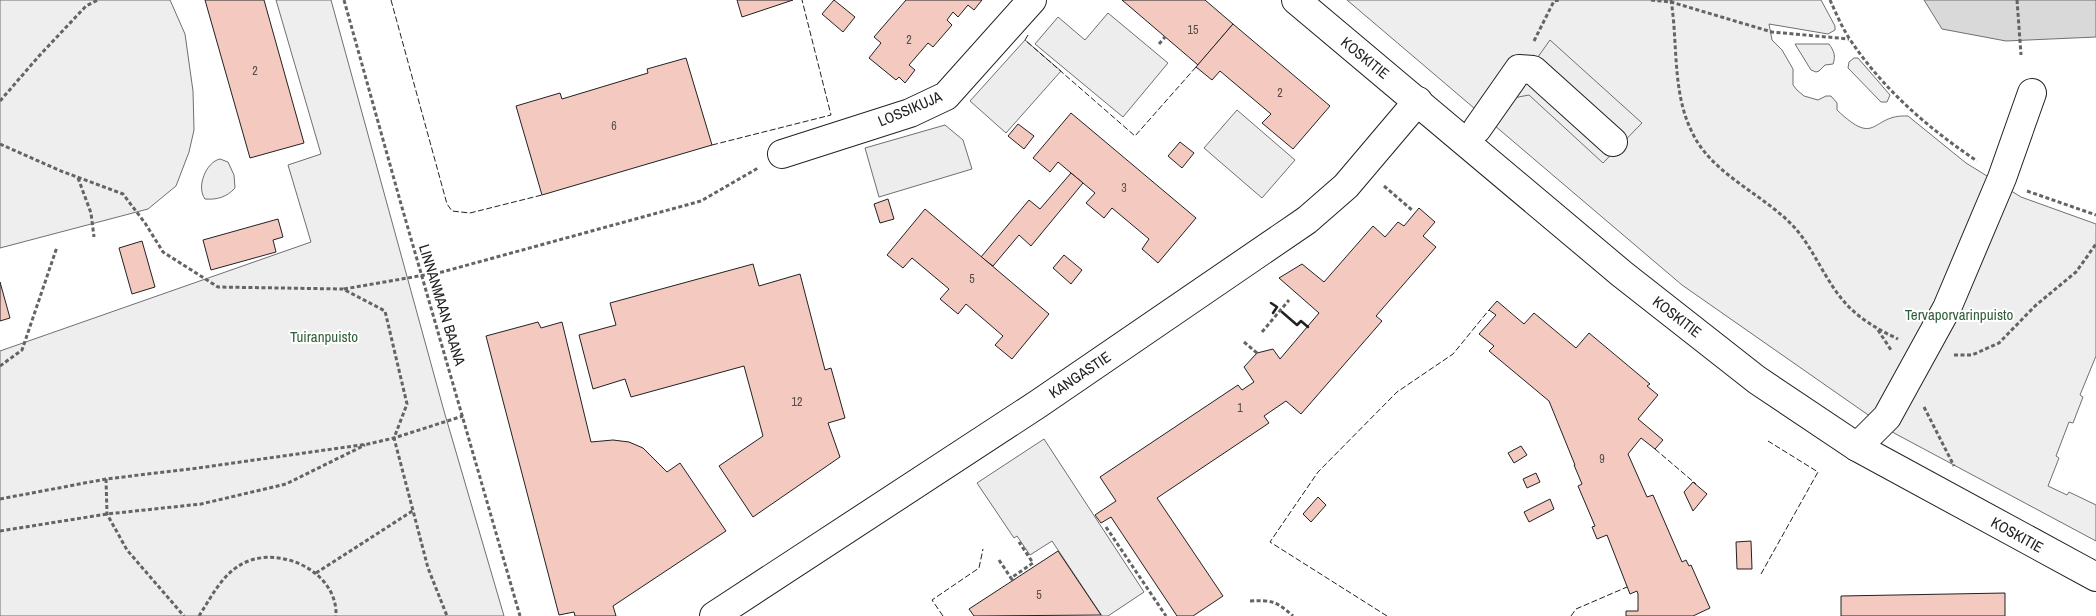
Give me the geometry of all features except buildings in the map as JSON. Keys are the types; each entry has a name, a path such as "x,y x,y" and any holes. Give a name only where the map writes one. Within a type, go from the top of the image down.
{"street":[{"name":"LOSSIKUJA","path":"782,154 910,112 946,96 1032,0"},
{"name":"KOSKITIE","path":"1296,0 1622,274 1757,380 1857,448 2096,577"},
{"path":"1477,129 1518,69 1533,70 1613,142"},
{"path":"1857,448 1887,417 1948,308 2002,178 2032,93"},
{"name":"KANGASTIE","path":"714,616 1038,404 1307,220 1346,186 1418,101"}],"path":[{"path":"0,101 86,6 98,0"},
{"name":"LINNANMAAN BAANA","path":"344,0 520,616"},
{"path":"1518,69 1554,1 1560,0"},
{"path":"1651,0 1671,1 1772,32 1850,39"},
{"path":"1830,0 1850,39 1883,83 1926,125 2002,178 2025,190 2096,215"},
{"path":"2016,0 2021,55"},
{"path":"1671,1 1680,94 1691,131 1700,146 1714,162 1794,227 1806,241 1841,297 1857,315 1878,329 1924,351 1961,356 1972,355 1999,343 2035,306 2076,272 2096,244"},
{"path":"1159,44 1165,37"},
{"path":"0,144 78,178 123,194 145,223 163,252 218,287 343,289 422,277 701,201 782,154"},
{"path":"78,178 91,214 94,237"},
{"path":"1379,182 1412,210"},
{"path":"0,366 22,350 57,247"},
{"path":"343,289 385,311 407,404 394,438 428,568 447,616"},
{"path":"1262,332 1289,300"},
{"path":"1244,342 1257,353"},
{"path":"0,500 106,479 368,444 394,438 463,416"},
{"path":"0,531 107,514 201,504 286,484 368,444"},
{"path":"106,479 107,514 127,550 184,616"},
{"path":"316,573 414,510"},
{"path":"1106,527 1166,616"},
{"path":"999,560 1012,579 1033,563 1018,542"},
{"path":"199,616 226,575 245,562 261,557 286,559 304,565 316,573 332,595 336,616"},
{"path":"1250,601 1271,601 1279,604 1293,616"}],"green space":[{"path":"0,0 170,0 185,34 193,91 194,130 189,152 176,186 148,209 0,248"},
{"name":"Tuiranpuisto","path":"276,0 331,0 444,411 504,616 0,616 0,351 311,242 288,165 321,154"},
{"name":"Tervaporvarinpuisto","path":"1347,0 1821,0 1835,26 1835,30 1828,34 1769,24 1772,40 1782,50 1793,69 1793,85 1804,96 1818,100 1831,96 1837,103 1837,110 1850,121 1867,129 1896,117 1908,116 1966,163 2021,197 2096,224 2096,356 2080,395 2083,397 2073,423 2069,422 2056,456 2059,458 2048,486 2067,495 2069,492 2096,505 2096,541 1894,433 1682,285"},
{"path":"1795,44 1829,44 1834,54 1833,64 1825,65 1816,72 1811,70"},
{"path":"1854,58 1858,58 1890,95 1887,102 1881,102 1848,68 1849,62"},
{"path":"220,159 228,162 234,175 235,188 229,194 222,197 205,199 202,194 204,176 210,165"}],"shaded area":[{"path":"1924,0 2096,0 2096,37 2006,41 1942,29"},
{"path":"1108,13 1168,63 1123,117 1035,44 1058,17 1085,40"},
{"path":"1025,40 1061,71 1006,133 970,101"},
{"path":"1550,40 1642,123 1603,163 1529,95 1508,99"},
{"path":"1237,110 1295,160 1262,198 1204,148"},
{"path":"945,125 963,140 972,169 879,197 865,148"},
{"path":"1044,439 1144,592 1108,616 1102,616 1052,541 1030,555 1017,536 1014,538 977,483"}],"fence":[{"path":"391,0 447,204 452,211 470,213 542,195"},
{"path":"712,145 831,115 802,0"},
{"path":"1028,35 1025,40 1135,136 1196,67"},
{"path":"1387,616 1270,542 1318,472 1397,392 1453,354 1489,310"},
{"path":"1761,574 1818,472 1768,441"},
{"path":"1655,449 1696,484"},
{"path":"943,616 932,600 979,568 983,549"},
{"path":"1571,616 1576,609 1627,587"}],"wall":[{"path":"1271,303 1277,307 1273,313"},
{"path":"1282,312 1297,325 1301,321 1308,327"}]}
